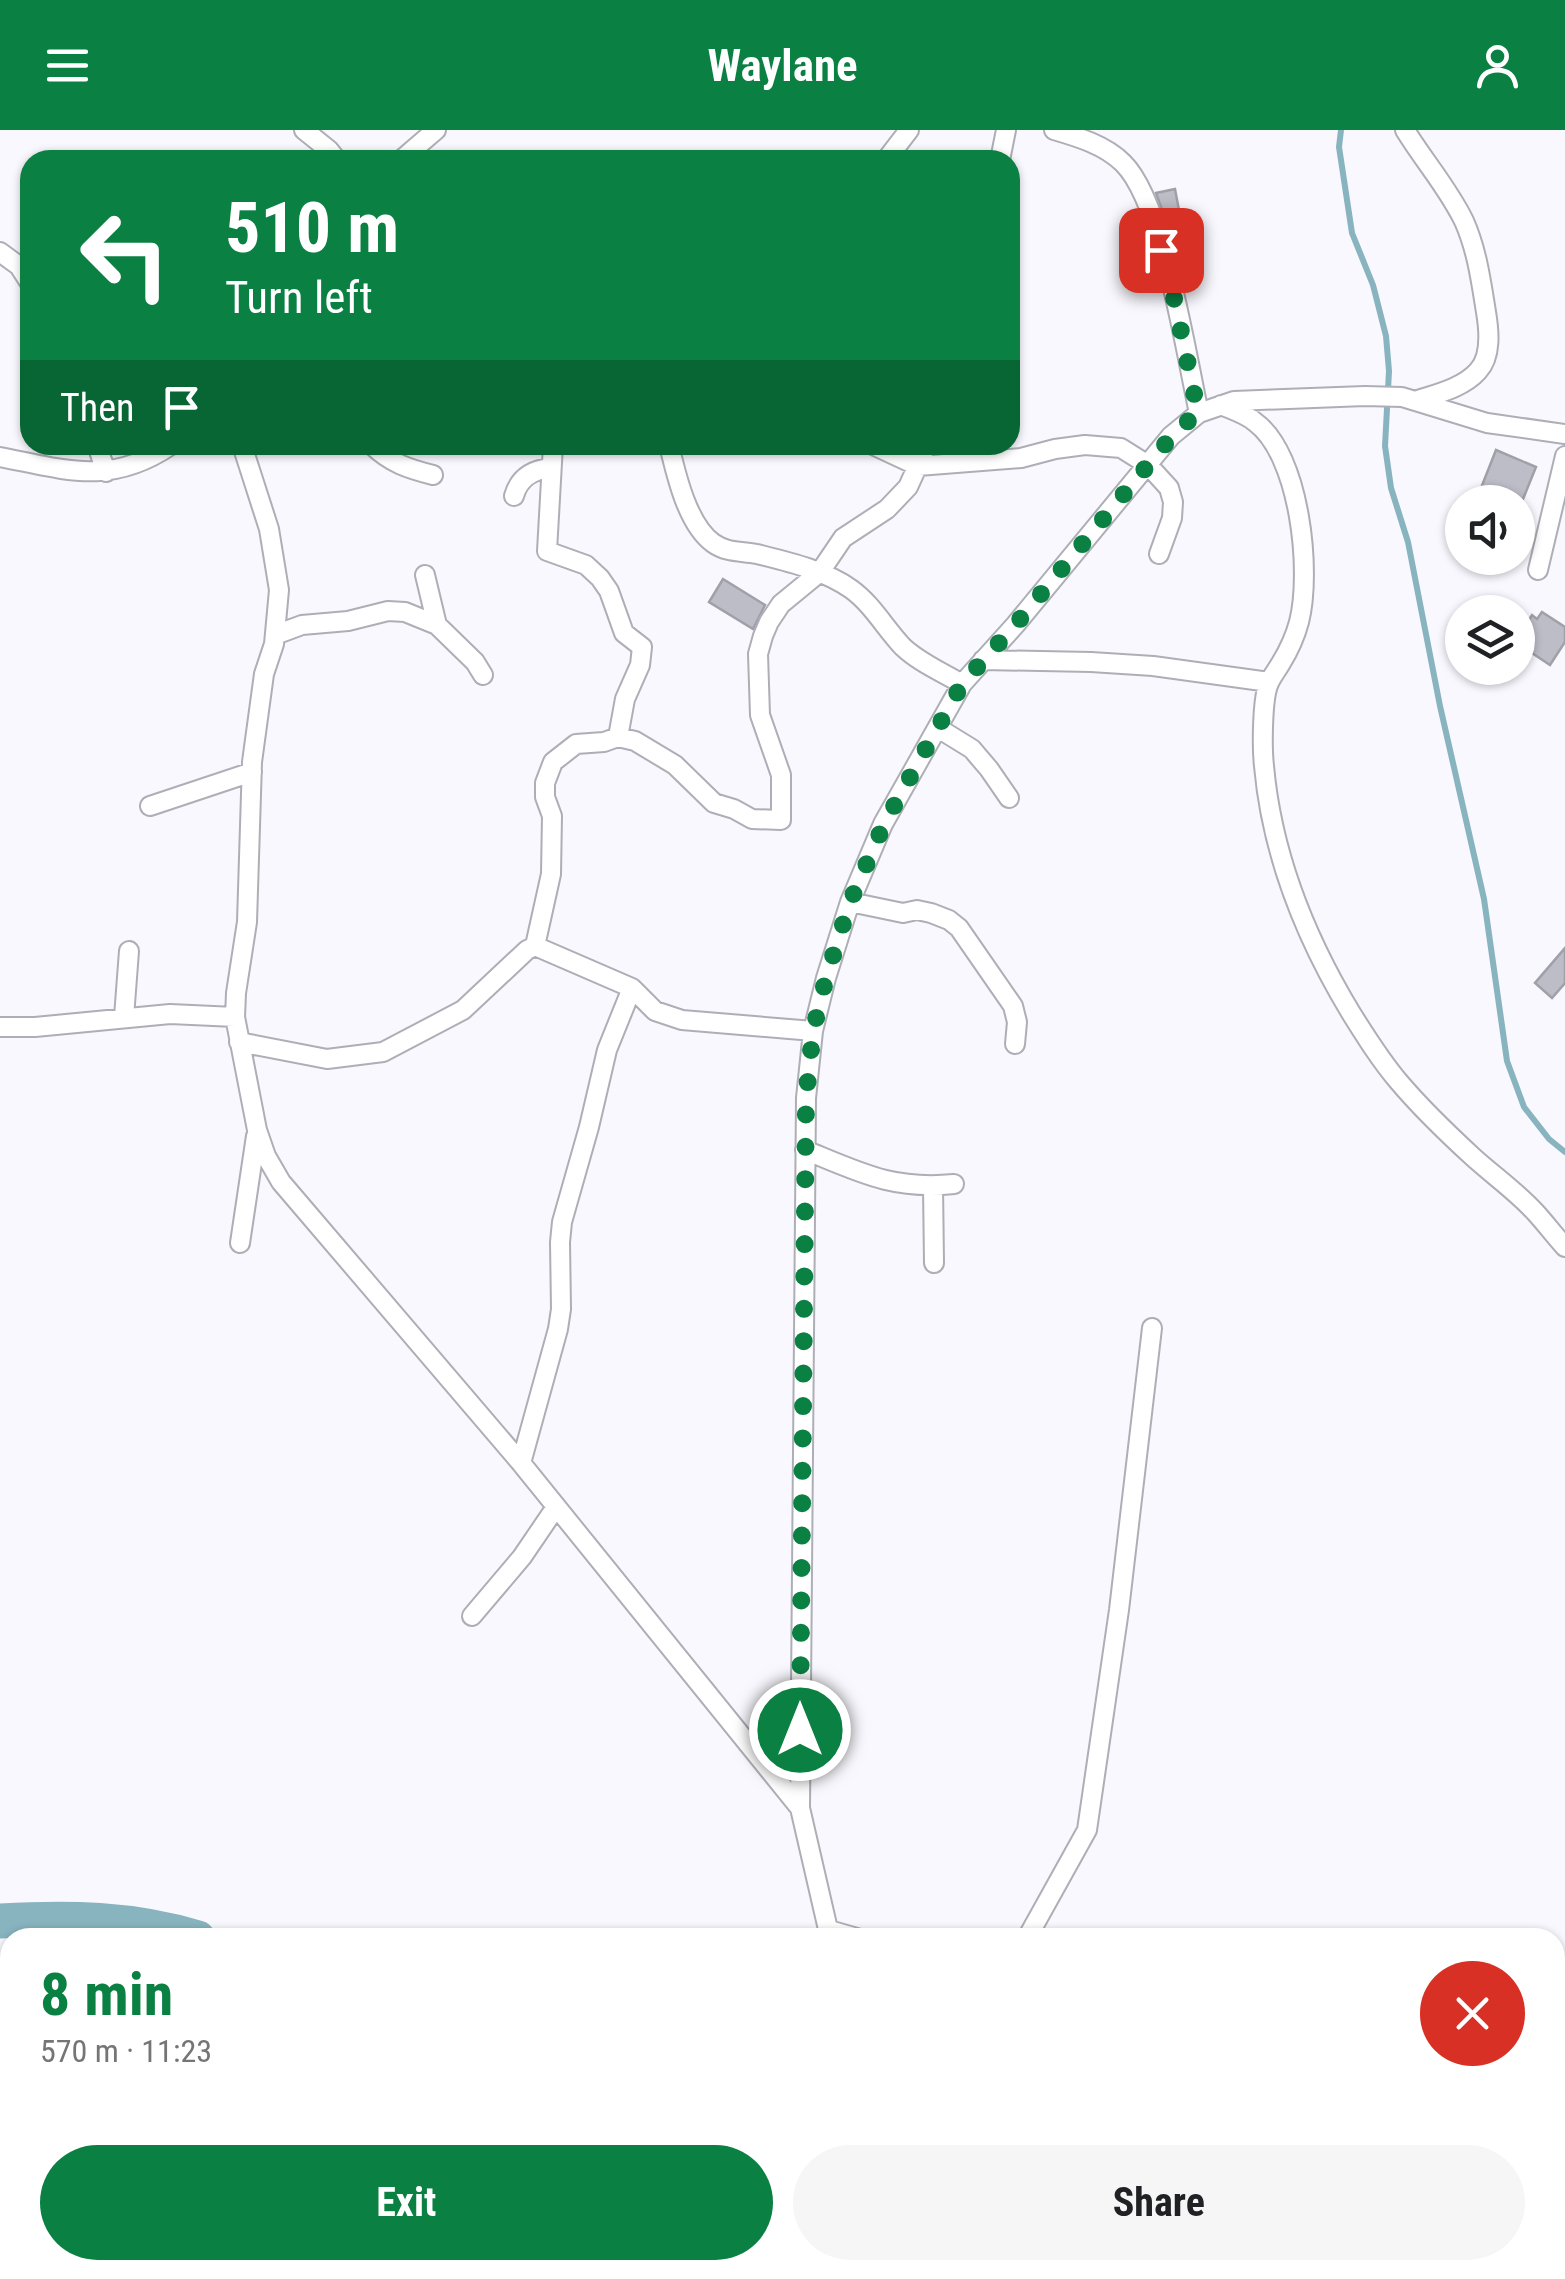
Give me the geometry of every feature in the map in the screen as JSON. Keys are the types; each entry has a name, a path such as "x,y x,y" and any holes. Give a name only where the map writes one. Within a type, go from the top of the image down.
{"street":[{"path":"304,130 326,150"},
{"path":"413,150 436,130"},
{"path":"894,150 909,130"},
{"path":"1054,130 1104,149 1122,162 1143,191 1171,284 1198,412"},
{"path":"1405,130 1464,223 1478,261 1488,322 1488,352 1479,371 1459,385 1408,399"},
{"path":"0,252 20,268"},
{"path":"828,1928 800,1808 806,1098 813,1031 826,978 850,902 884,824 962,684 1172,436 1198,412 1234,401 1366,396 1408,399 1487,423 1565,434"},
{"path":"1221,405 1255,421 1270,437 1284,461 1295,497 1305,558 1303,598 1290,648 1266,694 1264,761 1271,821 1289,886 1310,938 1368,1041 1398,1082 1534,1212 1565,1248"},
{"path":"894,455 918,466 1021,458 1086,445 1120,448 1148,465 1168,488 1173,502 1172,518 1159,554"},
{"path":"100,455 106,472"},
{"path":"0,457 71,471 106,472 129,468 157,455"},
{"path":"245,455 269,529 278,590 275,635 262,690 252,772 247,922 235,1017 257,1130 266,1156 281,1182 522,1463 800,1808"},
{"path":"382,455 400,466 433,476"},
{"path":"552,455 547,551 586,565 600,578 609,591 624,633 642,647 618,737"},
{"path":"672,455 689,508 712,542 730,552 757,554 820,572 850,588 903,647 962,684"},
{"path":"535,946 550,874 552,816 545,784 553,762 576,744 618,737 636,741 675,765 714,803 752,820 781,820 780,774 760,715 758,654 769,622 781,604 820,572 843,538 887,509 908,487 923,455"},
{"path":"1538,570 1565,456"},
{"path":"514,496 522,479 550,468"},
{"path":"425,576 436,624"},
{"path":"275,635 302,625 348,622 388,611 405,612 436,624 483,674"},
{"path":"983,660 1138,665 1269,682"},
{"path":"938,728 972,749 1009,798"},
{"path":"150,806 252,772"},
{"path":"850,902 903,913 931,913 959,928 1014,1006 1018,1022 1015,1044"},
{"path":"240,1042 327,1059 383,1052 463,1010 535,946 632,988 656,1011 682,1020 813,1031"},
{"path":"124,1017 129,951"},
{"path":"522,1463 559,1321 562,1222 606,1050 632,988"},
{"path":"0,1028 170,1014 235,1017"},
{"path":"240,1243 257,1130"},
{"path":"806,1150 901,1185 954,1184"},
{"path":"933,1186 934,1263"},
{"path":"1033,1928 1087,1830 1119,1610 1152,1328"},
{"path":"472,1616 522,1557 556,1507"}],"building":[{"path":"1175,189 1182,226 1169,229 1156,193"},
{"path":"1496,450 1536,467 1529,485 1482,485"},
{"path":"723,579 765,605 753,629 709,602"},
{"path":"1542,612 1565,627 1565,642 1550,665 1535,655 1537,619"},
{"path":"1565,948 1565,983 1552,998 1535,983"}],"waterway":[{"path":"1341,130 1339,147 1352,233 1373,285 1386,336 1389,371 1385,446 1391,488 1408,542 1484,899 1507,1061 1524,1107 1549,1139 1565,1152"},
{"path":"0,1921 100,1920 159,1928"}],"route":[{"path":"800,1730 806,1098 813,1031 850,902 884,824 962,684 1172,436 1198,412 1161,250"}]}
